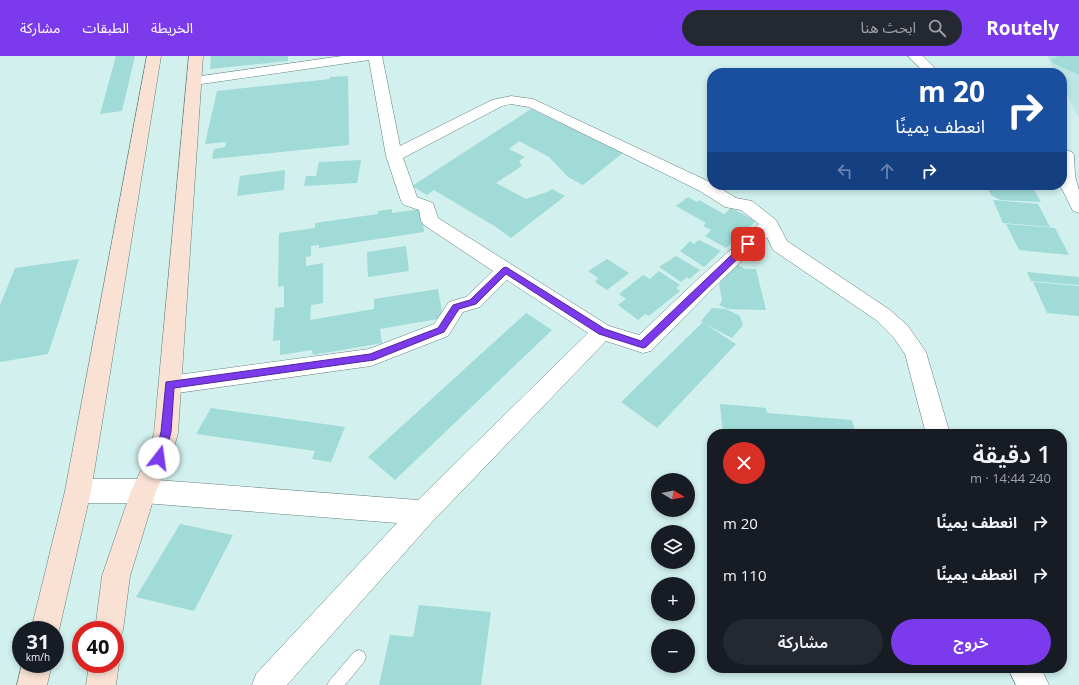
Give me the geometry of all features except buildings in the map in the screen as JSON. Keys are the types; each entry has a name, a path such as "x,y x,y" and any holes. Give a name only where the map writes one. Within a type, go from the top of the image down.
{"street":[{"path":"47,621 78,491 154,56"},
{"path":"110,621 116,576 144,491 159,458 166,432 196,56"},
{"path":"194,80 371,56"},
{"path":"374,56 394,156 410,201 427,207 430,221 602,332 643,345 704,285 770,224"},
{"path":"915,56 928,68"},
{"path":"394,156 497,103 511,100 526,101 707,188"},
{"path":"1067,167 1072,156"},
{"path":"1067,179 1079,207"},
{"path":"711,190 731,203 746,205 770,224 780,245 883,315 901,332 915,352 937,429"},
{"path":"170,385 371,357 441,330 456,307 473,302 506,270"},
{"path":"267,685 423,513 602,332"},
{"path":"78,491 144,491 423,513"},
{"path":"32,685 35,673"},
{"path":"101,685 103,673"},
{"path":"1026,673 1034,685"}],"lane":[{"path":"335,685 359,657"}],"shaded area":[{"path":"1047,56 1079,56 1079,118 1067,95 1067,68 1053,68"}],"route":[{"path":"159,458 166,432 170,385 371,357 441,330 456,307 473,302 506,270 602,332 643,345 748,244"}]}
